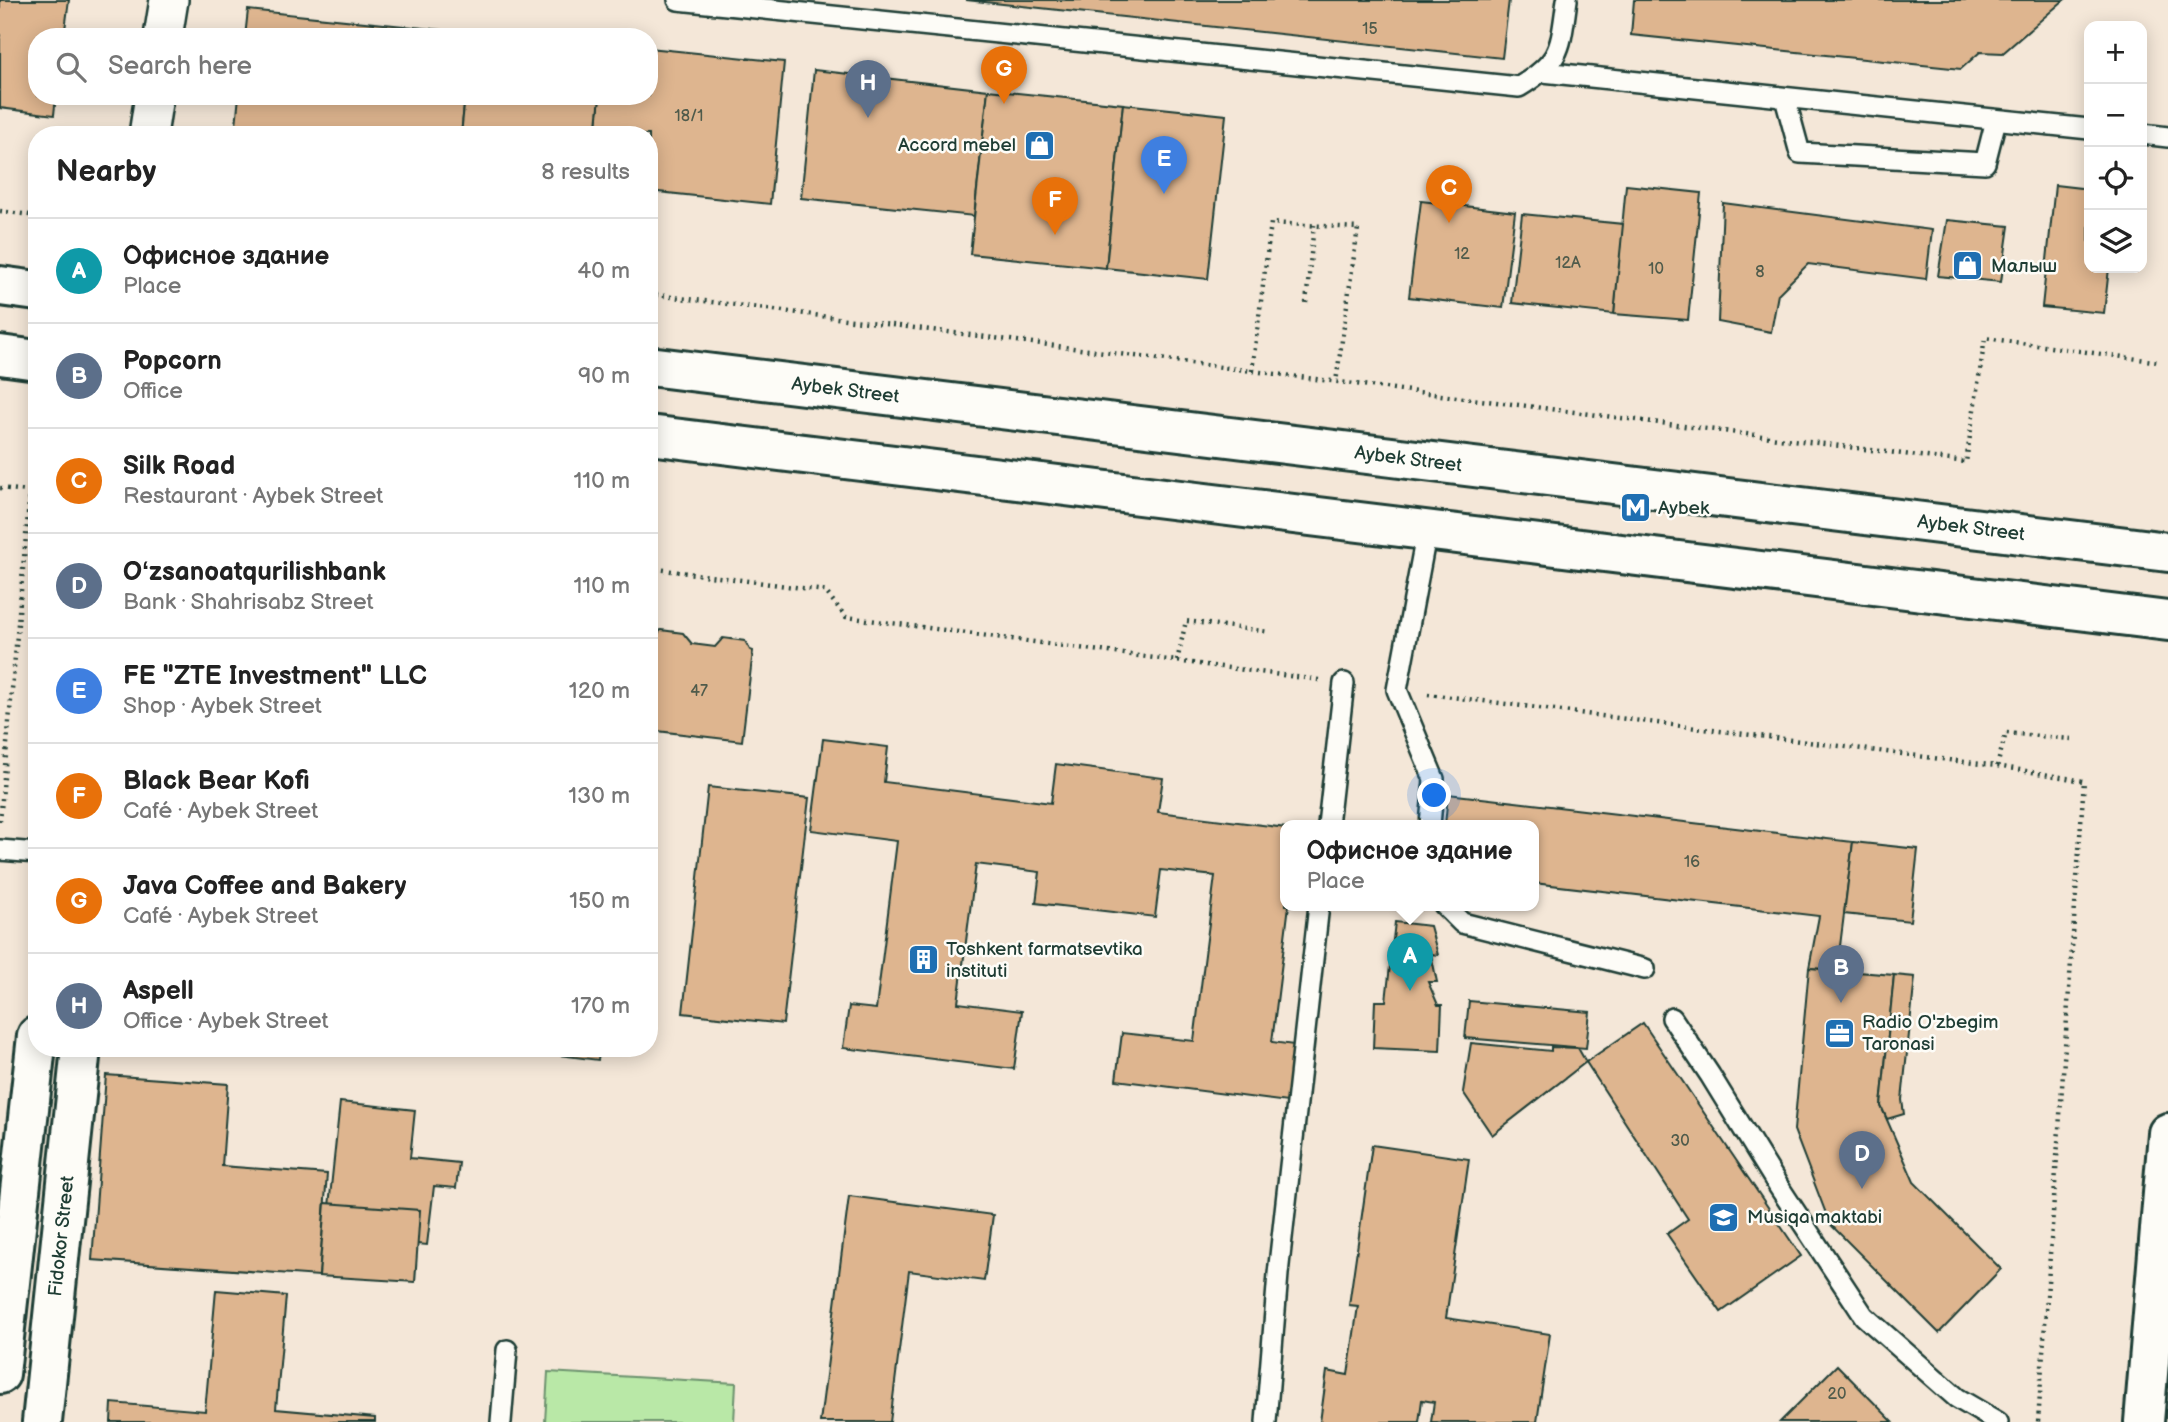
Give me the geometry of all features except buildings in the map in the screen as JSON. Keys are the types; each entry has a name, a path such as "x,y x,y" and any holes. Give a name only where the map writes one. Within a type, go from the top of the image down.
{"main road":[{"path":"0,286 28,290"},
{"path":"0,355 28,359"},
{"name":"Aybek Street","path":"658,367 2168,552"},
{"path":"658,436 2168,621"},
{"path":"0,1374 35,1057"},
{"name":"Fidokor Street","path":"42,1422 79,1057"},
{"path":"2144,1422 2168,1133"}],"street":[{"path":"164,28 169,0"},
{"path":"149,126 153,105"}],"lane":[{"path":"678,0 1519,87 1543,72 1560,48 1567,0"},
{"path":"1543,72 2084,129"},
{"path":"1785,98 1800,153 1985,163 1996,120"},
{"path":"2147,135 2168,137"},
{"path":"1427,530 1397,690 1434,779 1430,820"},
{"path":"1329,820 1344,683"},
{"path":"0,850 28,852"},
{"path":"1266,1422 1278,1274 1318,911"},
{"path":"1450,911 1462,923 1645,969"},
{"path":"1672,1018 1864,1316 1957,1398 1998,1422"},
{"path":"501,1422 507,1350"}],"path":[{"path":"0,211 28,215"},
{"path":"1252,371 1271,223 1357,228 1336,382"},
{"path":"1306,303 1314,225"},
{"path":"658,295 1966,462 1985,338 2160,362"},
{"path":"0,488 28,492"},
{"path":"0,821 28,514"},
{"path":"658,569 825,591 846,617 1344,683"},
{"path":"1177,660 1186,621 1270,632"},
{"path":"1397,690 1997,766 2084,781 2038,1422"},
{"path":"1997,766 2006,733 2071,739"}],"green space":[{"path":"548,1372 736,1383 734,1422 545,1422"}],"place":[{"name":"Java Coffee and Bakery","path":"1004,104"},
{"name":"Aspell","path":"868,118"},
{"name":"Accord mebel","path":"1039,145"},
{"name":"FE \"ZTE Investment\" LLC","path":"1164,194"},
{"name":"Silk Road","path":"1449,223"},
{"name":"Black Bear Kofi","path":"1055,235"},
{"name":"Малыш","path":"1968,266"},
{"name":"Aybek","path":"1635,508"},
{"name":"Toshkent farmatsevtika instituti","path":"923,960"},
{"name":"Офисное здание","path":"1410,991"},
{"name":"Popcorn","path":"1841,1003"},
{"name":"Radio O'zbegim Taronasi","path":"1839,1033"},
{"name":"Oʻzsanoatqurilishbank","path":"1862,1189"},
{"name":"Musiqa maktabi","path":"1724,1217"}]}
